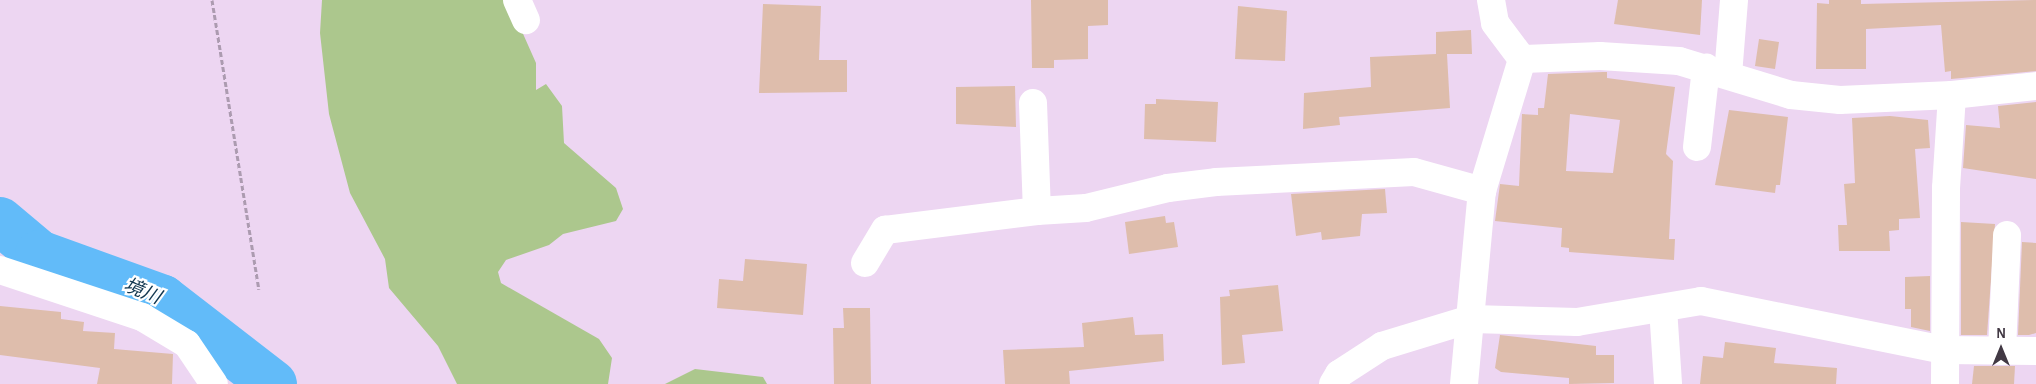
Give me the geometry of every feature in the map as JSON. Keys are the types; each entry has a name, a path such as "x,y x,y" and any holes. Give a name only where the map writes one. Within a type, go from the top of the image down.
{"street":[{"path":"1491,0 1495,23 1522,59"},
{"path":"1697,147 1734,0"},
{"path":"1522,59 1600,56 1679,61 1791,95 1840,100 1952,95 2036,86"},
{"path":"1464,384 1482,191 1522,59"},
{"path":"1945,384 1952,95"},
{"path":"1033,103 1037,211"},
{"path":"865,263 885,230 1037,211 1086,208 1168,188 1216,182 1414,172 1482,191"},
{"path":"2002,351 2007,235"},
{"path":"0,270 142,317 187,344 214,384"},
{"path":"1333,384 1339,374 1382,346 1471,319 1577,322 1701,301 1945,350 2036,351"},
{"path":"1663,308 1668,384"}],"path":[{"path":"212,0 259,290"}],"green space":[{"path":"322,0 508,0 536,63 536,90 546,84 562,106 564,143 616,188 623,209 616,221 563,234 549,245 506,260 498,272 501,283 599,339 612,358 608,384 457,384 438,346 389,288 385,259 350,193 329,114 320,33"},
{"path":"695,369 763,377 767,384 665,384"}],"building":[{"path":"1031,0 1108,0 1108,25 1088,26 1088,59 1054,60 1054,68 1032,68"},
{"path":"1618,0 1702,0 1700,35 1614,24"},
{"path":"1829,0 1861,0 1861,4 2036,0 2036,71 1951,79 1951,71 1945,72 1941,25 1866,29 1866,69 1816,69 1817,3 1829,4"},
{"path":"763,4 821,6 819,60 847,60 847,92 759,93"},
{"path":"1238,6 1287,11 1285,61 1235,59"},
{"path":"1471,30 1472,54 1447,54 1450,108 1339,117 1340,125 1303,129 1304,93 1371,87 1370,57 1436,54 1436,32"},
{"path":"1759,39 1779,42 1775,69 1755,66"},
{"path":"1607,72 1607,78 1675,87 1666,154 1673,161 1669,239 1675,239 1674,260 1569,252 1569,248 1561,247 1562,228 1495,221 1500,184 1519,186 1522,114 1538,115 1538,108 1544,108 1548,74","holes":["1570,114 1620,120 1613,173 1566,171"]},
{"path":"1015,86 1016,127 956,124 956,87"},
{"path":"1156,99 1218,102 1216,142 1144,139 1145,104 1156,104"},
{"path":"2036,102 2036,179 1963,168 1966,125 2000,128 1998,106"},
{"path":"1729,110 1788,117 1780,185 1776,185 1775,193 1715,185"},
{"path":"1890,116 1928,120 1930,148 1915,149 1920,218 1899,219 1899,230 1889,231 1890,251 1839,251 1838,225 1847,225 1844,184 1855,183 1852,118"},
{"path":"1385,189 1387,213 1362,214 1360,236 1322,240 1321,232 1296,236 1291,194"},
{"path":"1165,216 1166,223 1174,222 1178,247 1129,254 1125,222"},
{"path":"1961,222 1995,224 1987,335 1961,335"},
{"path":"2022,242 2036,243 2036,333 2029,335 2018,335"},
{"path":"745,259 807,264 803,315 717,308 719,279 743,281"},
{"path":"1930,276 1930,331 1911,327 1911,309 1905,309 1905,277"},
{"path":"1278,285 1283,331 1242,335 1245,363 1222,365 1220,297 1230,296 1229,290"},
{"path":"0,306 61,312 61,319 84,322 83,331 115,333 114,349 173,354 172,384 97,384 100,368 0,355"},
{"path":"843,308 870,308 871,384 834,384 833,328 844,328"},
{"path":"1133,317 1135,335 1163,334 1164,361 1069,371 1070,384 1005,384 1003,350 1084,347 1082,323"},
{"path":"1500,335 1596,346 1596,355 1614,355 1614,383 1569,384 1569,378 1501,372 1495,368"},
{"path":"1725,342 1776,348 1774,363 1837,368 1836,384 1700,384 1703,356 1723,358"},
{"path":"1974,366 2015,366 2014,384 1972,384"}],"waterway":[{"name":"境川","path":"0,221 39,254 163,299 273,384"}]}
